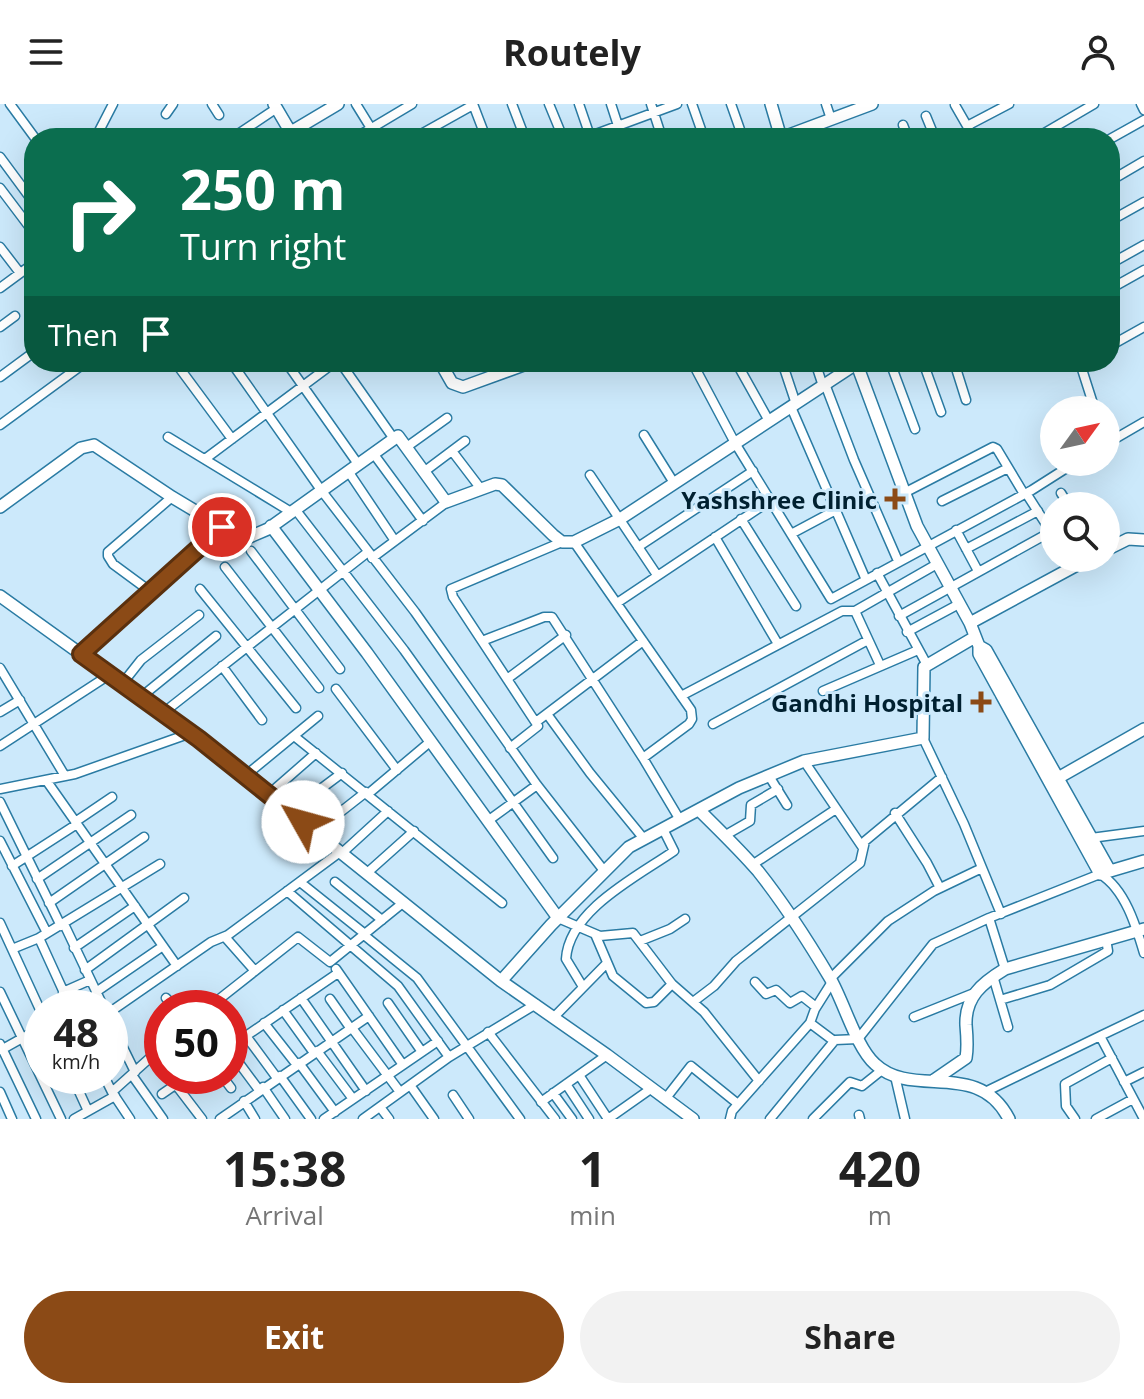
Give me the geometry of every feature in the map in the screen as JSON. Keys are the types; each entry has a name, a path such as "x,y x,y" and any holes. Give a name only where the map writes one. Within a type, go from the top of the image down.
{"street":[{"path":"10,104 28,128"},
{"path":"101,128 113,104"},
{"path":"166,114 173,104"},
{"path":"212,104 219,115"},
{"path":"303,128 338,104"},
{"path":"356,104 370,128"},
{"path":"373,128 412,104"},
{"path":"432,128 474,105 484,104"},
{"path":"512,104 521,128"},
{"path":"549,104 559,128"},
{"path":"579,104 586,128"},
{"path":"611,104 618,126"},
{"path":"613,128 652,108 677,104"},
{"path":"692,104 700,128"},
{"path":"731,104 739,128"},
{"path":"771,104 778,128"},
{"path":"826,104 831,119"},
{"path":"807,128 872,104"},
{"path":"955,105 967,126 1009,104"},
{"path":"1053,128 1094,104"},
{"path":"1141,104 1144,110"},
{"path":"474,105 482,128"},
{"path":"247,128 275,106 289,128"},
{"path":"652,108 659,128"},
{"path":"926,116 931,128"},
{"path":"1120,133 1144,120"},
{"path":"0,157 24,189"},
{"path":"1120,175 1144,161"},
{"path":"0,188 24,220"},
{"path":"1120,215 1144,202"},
{"path":"1120,258 1144,245"},
{"path":"0,247 20,273"},
{"path":"0,288 24,270"},
{"path":"1120,283 1144,270"},
{"path":"0,327 15,316"},
{"path":"1120,340 1144,327"},
{"path":"0,377 24,359"},
{"path":"0,425 72,372"},
{"path":"182,372 232,439"},
{"path":"238,372 321,490 415,612 537,785 605,872"},
{"path":"293,372 395,541"},
{"path":"205,459 323,372"},
{"path":"345,372 394,439"},
{"path":"446,372 452,383 463,387 504,372"},
{"path":"697,372 735,443 831,599 1053,476"},
{"path":"742,372 769,421"},
{"path":"785,372 793,405 866,580"},
{"path":"819,372 898,561"},
{"path":"510,748 538,728 536,722 453,597 453,586 620,519 843,372"},
{"path":"859,372 904,493 927,545 970,623 977,642 986,650 1008,697 1141,930 1144,953"},
{"path":"894,372 915,429"},
{"path":"927,372 941,412"},
{"path":"957,372 966,400"},
{"path":"1083,372 1091,396"},
{"path":"408,446 447,418"},
{"path":"1120,436 1144,422"},
{"path":"644,435 674,483"},
{"path":"168,437 293,511 404,650 553,858"},
{"path":"0,507 81,448 94,445 172,497 247,538 271,526 399,437 447,502"},
{"path":"425,471 465,441"},
{"path":"904,493 989,447 997,449 1040,514"},
{"path":"452,451 481,489"},
{"path":"373,453 423,521"},
{"path":"942,501 1008,468"},
{"path":"638,547 753,471"},
{"path":"590,475 657,575"},
{"path":"163,713 343,571 395,541 447,502 495,484 502,485 545,528 568,542 617,603 692,714 689,724 643,758"},
{"path":"151,592 113,564 108,552 172,497"},
{"path":"617,603 771,500"},
{"path":"791,534 836,510"},
{"path":"966,549 1038,511"},
{"path":"741,519 796,606"},
{"path":"271,526 558,918 605,936 630,932 759,1081"},
{"path":"81,654 222,527"},
{"path":"956,530 978,571"},
{"path":"715,537 778,644"},
{"path":"899,616 1040,537"},
{"path":"1120,543 1128,539 1144,540"},
{"path":"251,551 340,669"},
{"path":"681,696 842,611 855,611 937,564"},
{"path":"225,567 319,688"},
{"path":"970,623 1064,572"},
{"path":"877,573 926,663 923,738 1001,914"},
{"path":"200,589 296,708"},
{"path":"0,596 191,733 501,981 692,1119"},
{"path":"907,632 959,604"},
{"path":"855,611 880,665"},
{"path":"122,684 141,660 199,615"},
{"path":"482,641 548,616 556,620 680,820"},
{"path":"507,679 566,635"},
{"path":"141,697 216,636"},
{"path":"713,724 868,640"},
{"path":"536,722 643,641"},
{"path":"926,663 977,642"},
{"path":"823,691 918,650"},
{"path":"222,666 262,720"},
{"path":"1,673 65,776"},
{"path":"0,746 109,675"},
{"path":"336,689 397,770"},
{"path":"1008,697 1058,778 1091,838 1107,875"},
{"path":"0,712 20,700"},
{"path":"547,714 644,839"},
{"path":"245,776 318,716"},
{"path":"1058,778 1144,729"},
{"path":"0,789 65,776 191,733"},
{"path":"294,736 502,903"},
{"path":"501,981 629,847 739,788 804,761 923,738"},
{"path":"315,832 431,741"},
{"path":"268,795 316,753"},
{"path":"804,761 864,849"},
{"path":"290,812 342,773"},
{"path":"769,776 787,805"},
{"path":"693,1002 714,986 736,961 860,863 865,841 942,777"},
{"path":"46,780 177,966"},
{"path":"489,820 537,785"},
{"path":"724,836 750,821 751,805 778,789"},
{"path":"0,865 27,857 112,797"},
{"path":"0,802 95,990"},
{"path":"752,865 836,809"},
{"path":"699,810 752,865 791,916 831,980 866,1055 882,1070 904,1079 934,1080 987,1091 1009,1119"},
{"path":"128,1000 214,940 225,937 341,852 388,811"},
{"path":"895,813 940,888"},
{"path":"37,879 131,815"},
{"path":"583,987 566,959 576,926 614,891 674,851 663,829"},
{"path":"367,873 414,831"},
{"path":"1091,838 1144,831"},
{"path":"49,903 144,837"},
{"path":"0,841 43,936 62,990"},
{"path":"810,1023 834,1041 858,1039 933,944 989,918 1144,861"},
{"path":"0,949 43,936 160,864"},
{"path":"730,1119 738,1104 810,1023 831,980 888,921 940,888 982,868"},
{"path":"300,882 417,978 520,1119"},
{"path":"335,882 382,920"},
{"path":"287,891 398,986 449,1057"},
{"path":"85,970 184,898"},
{"path":"330,962 404,902"},
{"path":"74,948 135,906"},
{"path":"989,918 1005,969"},
{"path":"640,941 685,919"},
{"path":"0,923 31,990"},
{"path":"934,1080 966,1058 966,1007 974,993 993,976 1005,969 1141,930"},
{"path":"595,934 613,976 646,1003 654,1002 672,984"},
{"path":"225,937 255,971"},
{"path":"231,990 298,937 330,962 403,1065"},
{"path":"1000,1000 1059,980 1108,951 1106,939"},
{"path":"99,990 163,946"},
{"path":"554,1017 607,963"},
{"path":"248,1035 338,973"},
{"path":"993,976 1008,1027"},
{"path":"68,990 90,980"},
{"path":"755,982 766,994 776,990 790,1003 802,996 816,1007"},
{"path":"0,992 61,1119"},
{"path":"914,1017 974,993"},
{"path":"301,998 366,1091"},
{"path":"330,999 400,1092"},
{"path":"388,1003 422,1052"},
{"path":"363,1119 449,1057 536,1004"},
{"path":"283,1010 353,1099"},
{"path":"987,1091 1144,1015"},
{"path":"222,1118 369,1016"},
{"path":"264,1023 335,1112"},
{"path":"488,1032 555,1119"},
{"path":"1100,1036 1144,1119"},
{"path":"22,1038 1,1048 36,1119"},
{"path":"248,1039 311,1119"},
{"path":"324,1119 438,1041"},
{"path":"770,1119 834,1041"},
{"path":"541,1102 607,1055"},
{"path":"1075,1119 1066,1106 1065,1084 1112,1058"},
{"path":"128,1062 163,1119"},
{"path":"128,1079 144,1063"},
{"path":"666,1098 691,1066 738,1104"},
{"path":"813,1119 850,1082 862,1086 882,1070"},
{"path":"248,1072 285,1119"},
{"path":"1124,1082 1144,1072"},
{"path":"579,1075 608,1119 652,1088"},
{"path":"895,1076 905,1119"},
{"path":"566,1084 589,1119"},
{"path":"410,1085 434,1119"},
{"path":"0,1092 12,1119"},
{"path":"553,1093 572,1119"},
{"path":"80,1094 88,1114"},
{"path":"74,1119 88,1114 114,1094 130,1119"},
{"path":"183,1094 202,1119"},
{"path":"453,1095 469,1119"},
{"path":"1096,1119 1144,1098"},
{"path":"244,1101 255,1119"},
{"path":"380,1107 389,1119"}],"place":[{"name":"Yashshree Clinic","path":"895,499"},
{"name":"Gandhi Hospital","path":"981,702"}],"route":[{"path":"222,527 81,654 199,739 303,822"}]}
